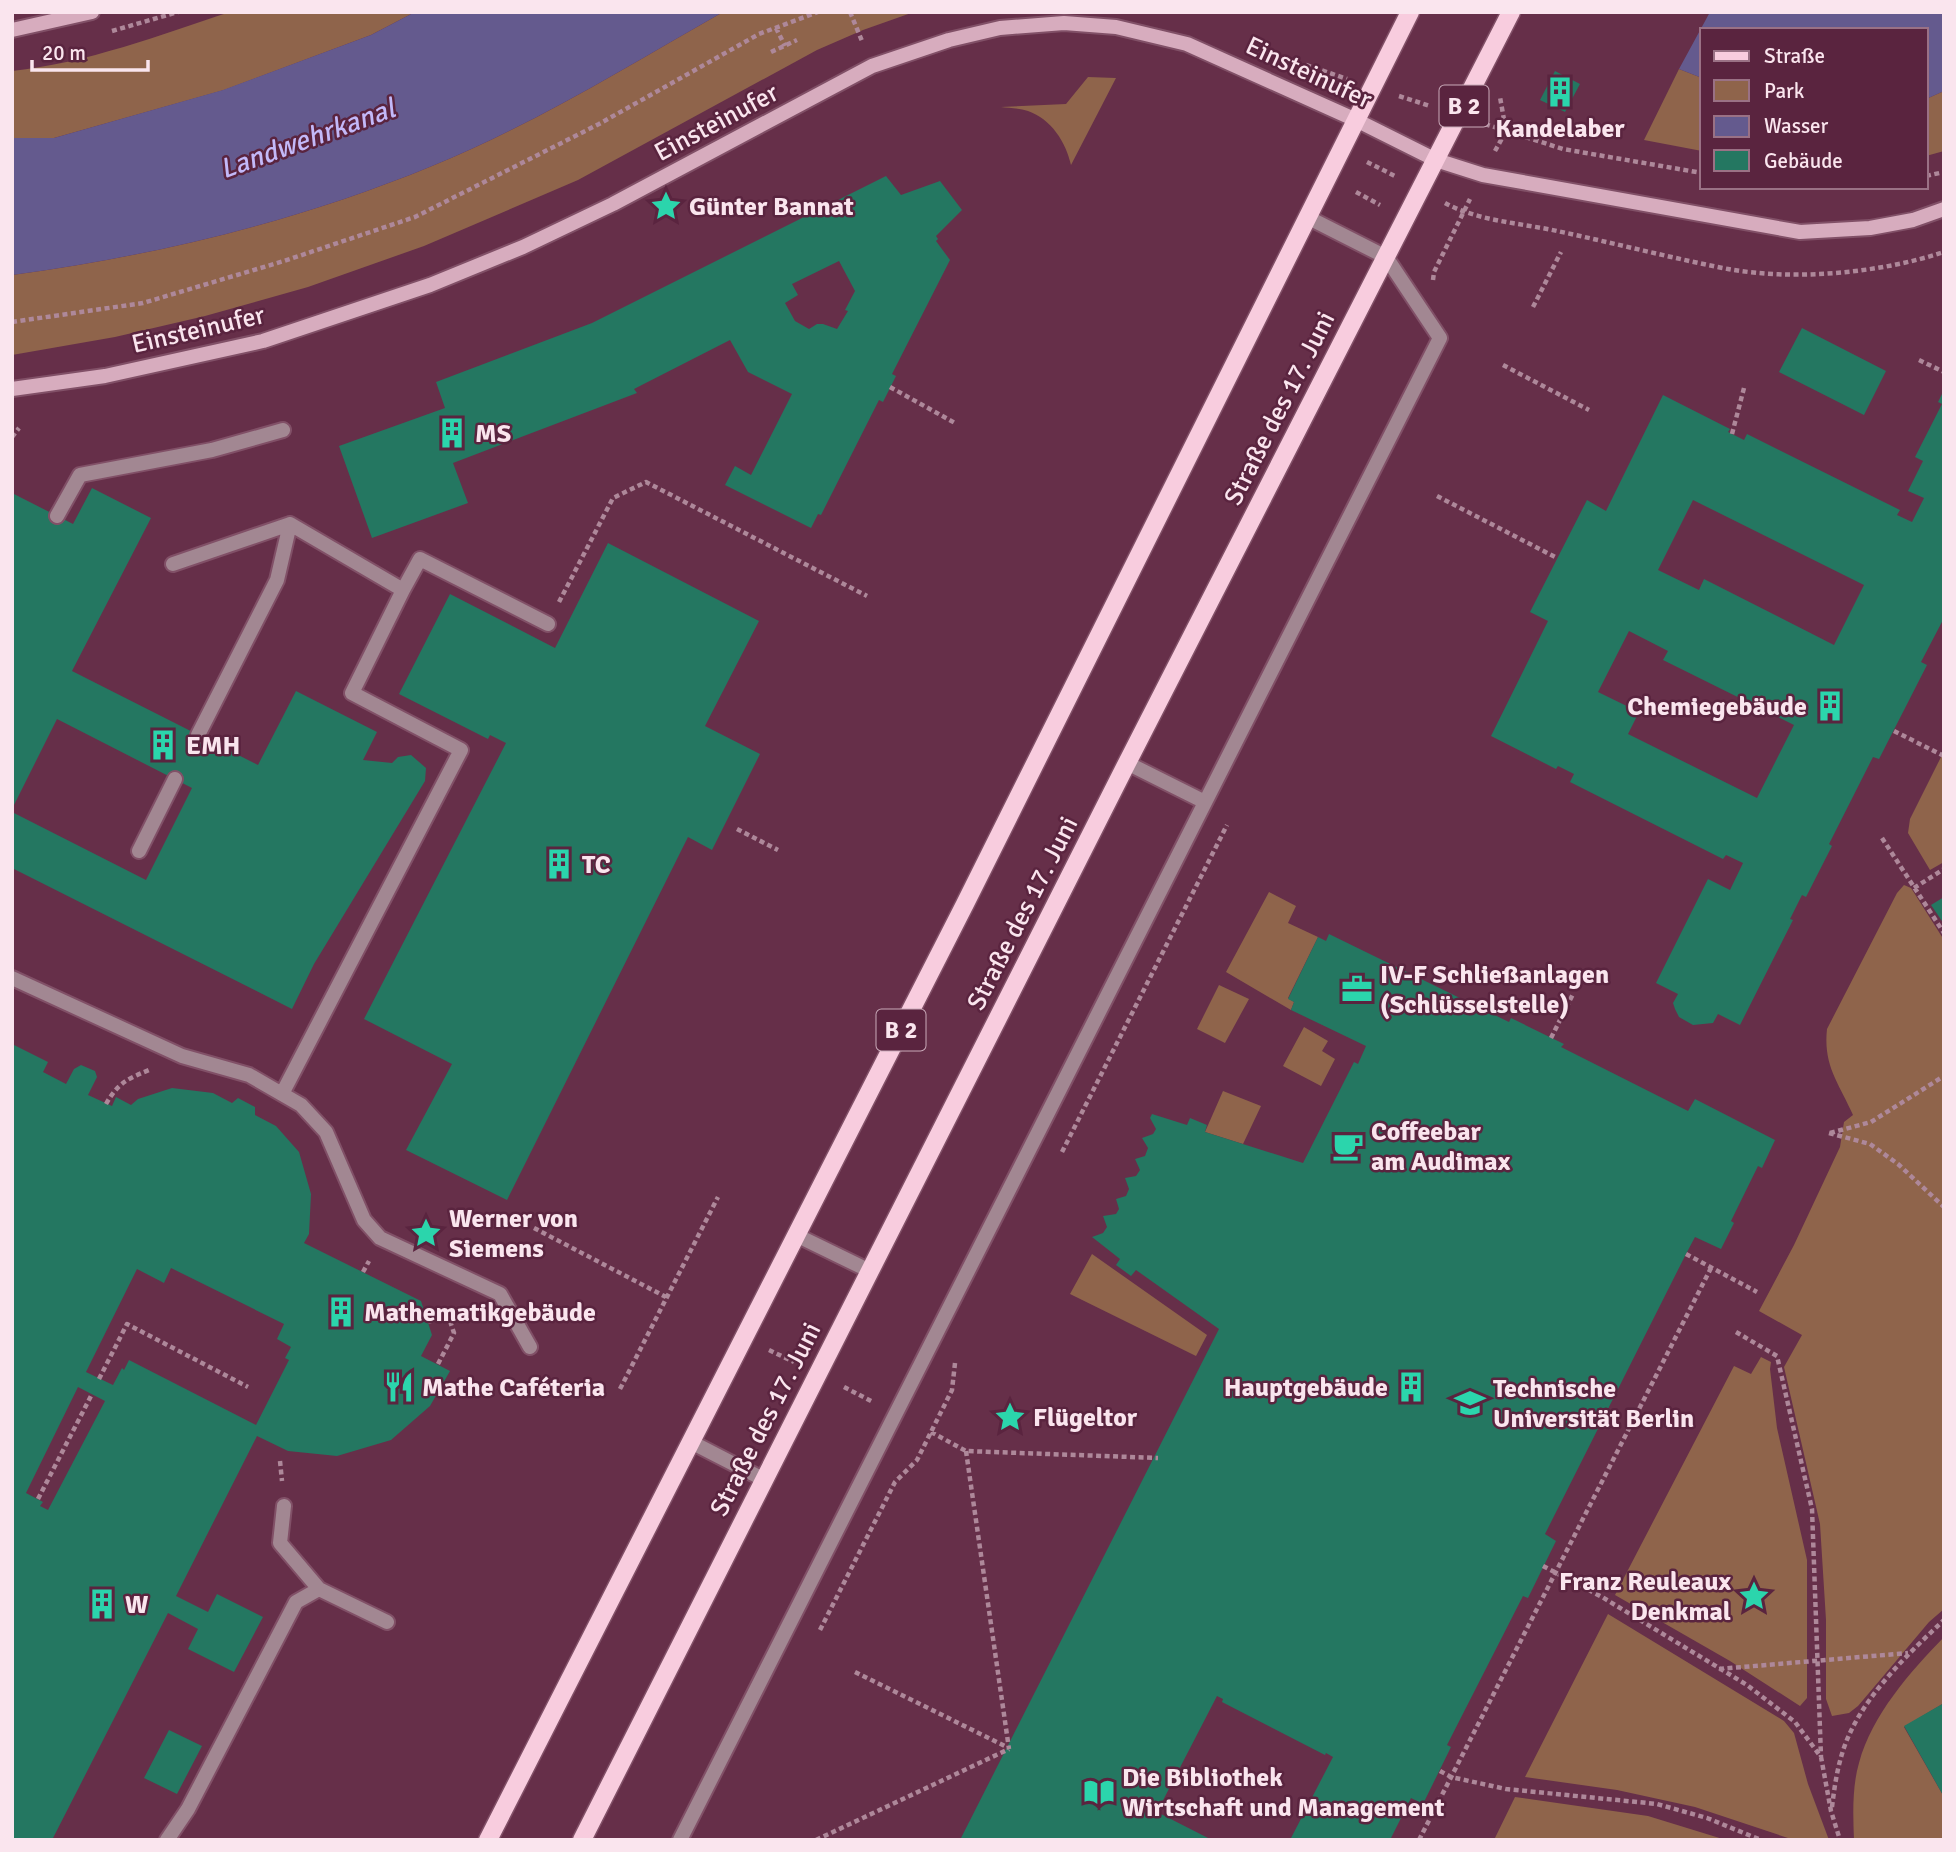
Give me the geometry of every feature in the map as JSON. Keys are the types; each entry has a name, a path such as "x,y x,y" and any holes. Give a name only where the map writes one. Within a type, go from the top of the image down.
{"main road":[{"name":"Straße des 17. Juni","path":"488,1840 978,879 1410,12"},
{"name":"Straße des 17. Juni","path":"582,1840 763,1479 1511,12"}],"street":[{"path":"12,30 92,12"},
{"name":"Einsteinufer","path":"12,389 105,376 263,341 430,285 523,247 613,204 872,66 949,40 999,28 1063,23 1116,27 1187,44 1356,120 1436,160 1483,175 1800,232 1870,228 1913,220 1944,209"}],"lane":[{"path":"680,1840 1440,338 1386,257 1307,217"},
{"path":"57,516 80,475 212,450 283,430"},
{"path":"198,735 277,580 290,524"},
{"path":"173,564 290,524 403,590"},
{"path":"283,1093 460,750 352,693 419,559 548,624"},
{"path":"1127,763 1205,802"},
{"path":"139,851 175,779"},
{"path":"12,978 182,1056 249,1075 301,1105 326,1132 364,1220 380,1238 500,1294 530,1348"},
{"path":"796,1235 870,1270"},
{"path":"691,1442 763,1479"},
{"path":"284,1506 280,1543 319,1589 387,1622"},
{"path":"167,1840 188,1809 296,1602 319,1589"}],"path":[{"path":"12,322 143,303 284,261 415,217 600,124 759,34 818,12"},
{"path":"850,12 857,30"},
{"path":"775,28 785,46"},
{"path":"771,52 797,40"},
{"path":"1449,242 1506,131 1491,51"},
{"path":"1271,81 1297,62 1563,149 1700,173"},
{"path":"1356,192 1380,205"},
{"path":"1523,223 1730,269 1767,273 1840,272 1921,260 1944,252"},
{"path":"1533,307 1561,252"},
{"path":"1919,360 1944,372"},
{"path":"1503,365 1589,410"},
{"path":"890,387 955,423"},
{"path":"1732,434 1744,388"},
{"path":"12,437 19,428"},
{"path":"548,624 613,498 646,482 867,596"},
{"path":"1437,496 1557,558"},
{"path":"1894,731 1944,756"},
{"path":"737,830 778,850"},
{"path":"1882,838 1944,933"},
{"path":"1914,888 1944,869"},
{"path":"1551,1038 1573,994"},
{"path":"106,1104 113,1091 126,1079 182,1056"},
{"path":"1944,1076 1871,1122 1829,1133 1870,1144 1898,1164 1944,1207"},
{"path":"621,1389 718,1197"},
{"path":"534,1228 666,1297"},
{"path":"1686,1254 1757,1292"},
{"path":"1419,1840 1711,1268"},
{"path":"366,1319 382,1311"},
{"path":"428,1322 448,1315 454,1333 438,1364"},
{"path":"99,1379 127,1324 248,1387"},
{"path":"1736,1332 1777,1356 1812,1509 1821,1756 1831,1811 1840,1840"},
{"path":"769,1350 795,1362"},
{"path":"841,1386 883,1408"},
{"path":"38,1499 92,1394"},
{"path":"931,1432 966,1451 1158,1458"},
{"path":"966,1451 1009,1749"},
{"path":"1543,1566 1602,1597 1747,1685 1795,1722 1821,1756"},
{"path":"1831,1811 1837,1770 1850,1732 1872,1699 1909,1653 1944,1620"},
{"path":"1719,1669 1909,1653"},
{"path":"855,1672 1009,1749"},
{"path":"816,1840 1009,1749"},
{"path":"1440,1771 1451,1777 1506,1788 1657,1804 1707,1818 1761,1840"}],"green space":[{"path":"230,12 415,12 371,35 224,90 54,138 12,138 12,71 95,55"},
{"path":"723,12 914,12 817,50 578,180 424,246 308,287 205,316 115,337 12,355 12,275 120,257 226,234 330,204 381,186 507,132 580,94"},
{"path":"1679,69 1700,77 1700,151 1644,140"},
{"path":"1088,77 1116,78 1071,165 1061,140 1044,120 1025,110 1001,107 1066,104"},
{"path":"1944,91 1944,151 1928,155 1928,98"},
{"path":"1944,751 1944,862 1930,870 1908,833 1910,819"},
{"path":"1904,885 1911,888 1944,940 1944,1609 1929,1622 1858,1706 1849,1713 1832,1716 1826,1699 1826,1620 1820,1524 1784,1367 1802,1335 1759,1311 1794,1245 1840,1147 1844,1122 1853,1115 1830,1064 1827,1054 1827,1029 1897,893"},
{"path":"1269,892 1296,906 1288,923 1318,937 1288,998 1294,1002 1291,1010 1226,972"},
{"path":"1219,985 1249,999 1225,1043 1197,1029"},
{"path":"1304,1027 1328,1041 1322,1051 1335,1059 1321,1086 1283,1066"},
{"path":"1223,1091 1261,1106 1243,1144 1205,1132"},
{"path":"1092,1254 1207,1335 1196,1356 1070,1294"},
{"path":"1761,1357 1771,1362 1777,1428 1807,1560 1807,1698 1800,1706 1730,1661 1615,1595 1734,1366 1751,1374"},
{"path":"1608,1614 1784,1721 1794,1733 1808,1784 1829,1840 1794,1840 1695,1807 1617,1790 1525,1777"},
{"path":"1944,1637 1944,1703 1904,1727 1944,1797 1944,1840 1854,1840 1855,1782 1865,1745 1894,1695"},
{"path":"1515,1797 1648,1816 1726,1840 1494,1840"}],"water":[{"name":"Landwehrkanal","path":"415,12 723,12 580,94 507,132 381,186 330,204 226,234 120,257 12,275 12,138 54,138 223,90 371,35"},
{"path":"1710,12 1944,12 1944,91 1928,98 1928,28 1701,28"},
{"path":"1700,30 1700,77 1679,69"}],"building":[{"name":"Kandelaber","path":"1555,71 1580,84 1565,112 1540,100"},
{"path":"886,176 901,195 940,181 962,210 936,236 936,241 950,260 892,374 896,376 883,402 879,400 821,515 818,514 811,528 725,485 735,466 751,475 792,394 748,372 730,340 634,389 637,393 453,463 468,503 372,538 339,446 445,408 436,382 592,323","holes":["839,261 855,291 845,310 848,311 837,329 823,324 809,329 795,321 785,303 798,295 792,284"]},
{"path":"1802,328 1886,371 1864,415 1779,372"},
{"name":"Chemiegebäude","path":"1944,390 1944,618 1921,662 1927,665 1879,759 1873,757 1829,844 1832,846 1806,897 1802,895 1790,919 1793,920 1740,1025 1718,1014 1713,1023 1693,1025 1679,1017 1675,1009 1673,1003 1678,994 1656,983 1708,879 1730,890 1743,863 1726,855 1723,859 1570,782 1574,774 1558,766 1556,769 1491,736 1548,621 1530,612 1587,500 1606,511 1663,395 1730,429 1728,432 1744,440 1747,434 1900,510 1897,515 1912,522 1924,498 1908,491 1923,461 1915,457 1942,404 1938,402","holes":["1693,500 1864,585 1834,645 1704,579 1699,590 1658,570","1629,631 1668,651 1663,660 1794,725 1757,798 1628,734 1639,712 1598,692"]},
{"name":"EMH","path":"92,488 151,518 72,671 258,765 296,691 377,732 363,760 392,763 398,757 411,755 426,768 425,781 314,964 292,1009 12,868 12,812 146,880 192,788 57,719 12,809 12,493 73,524"},
{"name":"TC","path":"608,543 759,621 705,726 760,754 712,850 688,837 507,1200 406,1150 452,1064 364,1019 506,743 490,735 488,739 399,694 450,594 555,648"},
{"path":"1944,897 1944,924 1931,905"},
{"name":"Hauptgebäude","path":"1329,934 1509,1022 1511,1018 1564,1044 1561,1047 1688,1111 1695,1099 1775,1140 1762,1168 1758,1166 1731,1221 1734,1223 1721,1249 1695,1237 1545,1534 1556,1541 1528,1598 1523,1596 1447,1745 1451,1747 1423,1804 1411,1798 1390,1840 1290,1840 1333,1757 1222,1702 1223,1699 1217,1696 1157,1812 1212,1840 960,1840 1219,1329 1136,1270 1131,1276 1116,1265 1120,1259 1092,1237 1103,1233 1107,1227 1103,1216 1116,1214 1119,1209 1116,1199 1126,1196 1129,1189 1125,1178 1136,1176 1140,1170 1135,1159 1145,1156 1148,1148 1142,1138 1153,1134 1156,1129 1150,1118 1152,1114 1187,1125 1190,1118 1207,1125 1205,1132 1303,1163 1354,1062 1358,1064 1366,1046 1291,1010 1294,1002 1288,999 1318,937 1326,941"},
{"name":"Mathematikgebäude","path":"12,1044 48,1062 43,1072 66,1084 74,1069 81,1065 95,1071 97,1077 88,1095 112,1106 116,1097 131,1105 138,1099 172,1088 213,1093 232,1103 238,1098 255,1107 255,1115 276,1126 299,1152 311,1194 309,1234 304,1243 421,1301 432,1335 421,1356 450,1371 430,1406 391,1440 337,1456 288,1451 257,1436 176,1596 208,1612 217,1594 263,1617 234,1672 188,1649 198,1629 168,1613 52,1840 12,1840","holes":["171,1268 284,1324 277,1339 291,1347 285,1358 289,1360 256,1425 129,1360 113,1385 86,1372 137,1269 164,1283","78,1387 105,1401 48,1510 40,1506 43,1502 26,1493"]},
{"path":"1944,1703 1944,1797 1904,1726"},
{"path":"169,1730 202,1746 177,1794 144,1778"}],"place":[{"name":"Kandelaber","path":"1560,92"},
{"name":"Günter Bannat","path":"666,206"},
{"name":"MS","path":"452,433"},
{"name":"Chemiegebäude","path":"1830,706"},
{"name":"EMH","path":"163,745"},
{"name":"TC","path":"559,864"},
{"name":"IV-F Schließanlagen (Schlüsselstelle)","path":"1357,989"},
{"name":"Coffeebar am Audimax","path":"1348,1146"},
{"name":"Werner von Siemens","path":"426,1233"},
{"name":"Mathematikgebäude","path":"341,1312"},
{"name":"Mathe Caféteria","path":"399,1387"},
{"name":"Hauptgebäude","path":"1411,1387"},
{"name":"Technische Universität Berlin","path":"1470,1403"},
{"name":"Flügeltor","path":"1010,1417"},
{"name":"Franz Reuleaux Denkmal","path":"1754,1596"},
{"name":"W","path":"102,1604"},
{"name":"Die Bibliothek Wirtschaft und Management","path":"1099,1792"}]}
